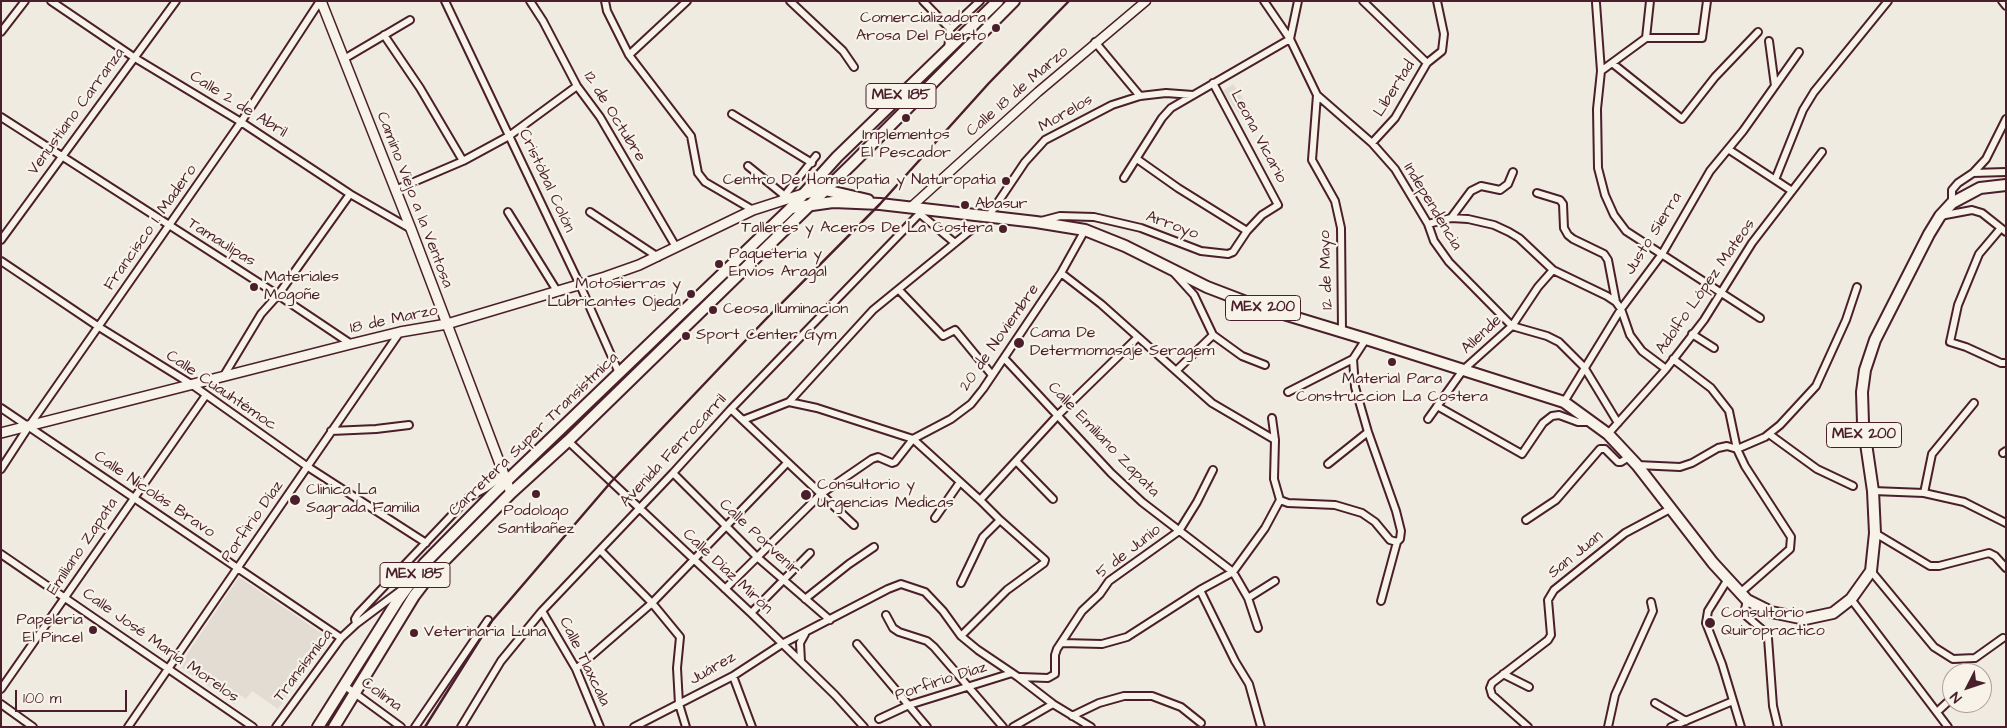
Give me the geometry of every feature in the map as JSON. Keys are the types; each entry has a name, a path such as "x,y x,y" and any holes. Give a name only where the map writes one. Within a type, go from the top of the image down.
{"main road":[{"name":"Camino Viejo a la Ventosa","path":"321,1 411,229 511,493"},
{"name":"MEX 185","path":"806,193 837,157 998,1"},
{"name":"MEX 185","path":"825,190 1014,1"},
{"name":"MEX 200","path":"791,208 833,202 880,204 911,207 922,211 1036,222 1085,230 1125,246 1172,272 1207,288 1254,305 1564,402 1608,434 1636,465 1703,551 1744,596 1771,612 1805,619 1833,613 1851,600 1871,571 1874,533 1873,491 1863,423 1862,392 1865,370 1876,340 1929,234 1940,216 1952,203 1980,188 2006,185"},
{"name":"MEX 200","path":"806,193 825,190 847,194 880,204"},
{"name":"Carretera Super Transístmica","path":"356,693 414,596 430,575 511,493 568,441 825,190"},
{"name":"Carretera Super Transístmica","path":"318,727 408,584 424,564 506,478 647,347 806,193"},
{"name":"18 de Marzo","path":"1,433 350,344 400,332 446,324 557,290 580,285 628,270 658,257 753,210 783,198 806,193"},
{"path":"783,198 791,208"},
{"path":"647,347 654,356"},
{"name":"MEX 185","path":"334,727 356,693"}],"street":[{"path":"1,32 25,1"},
{"name":"Calle 2 de Abril","path":"51,1 135,58 241,122 350,194 411,229"},
{"name":"Venustiano Carranza","path":"1,240 176,1"},
{"name":"Francisco I. Madero","path":"1,469 241,122 321,1"},
{"name":"Cristóbal Colón","path":"445,1 580,285 619,373"},
{"name":"12 de Octubre","path":"530,1 543,21 577,86 600,117 676,247"},
{"path":"605,1 607,11 629,55 691,136 698,173 704,182 753,210"},
{"path":"629,55 687,1"},
{"path":"790,1 842,51 854,68"},
{"path":"923,1 950,29"},
{"path":"948,50 950,29 980,1"},
{"name":"Calle 18 de Marzo","path":"911,207 1095,42 1146,1"},
{"name":"Independencia","path":"1264,1 1290,39 1318,95 1372,143 1395,169 1428,224 1434,241 1449,262 1512,326 1547,336 1560,342 1584,368 1618,423"},
{"path":"1124,178 1162,118 1171,108 1290,39 1298,1"},
{"path":"1363,1 1427,63"},
{"name":"Libertad","path":"1372,143 1394,118 1427,63 1442,51 1444,34 1437,1"},
{"path":"1646,38 1650,1"},
{"path":"1601,70 1646,38 1700,39 1704,35 1707,1"},
{"path":"2002,1 2006,6"},
{"path":"1775,180 1803,110 1810,98 1888,2"},
{"path":"1596,3 1601,70 1597,109 1598,168 1605,195 1614,214 1626,231 1760,318"},
{"path":"344,59 410,20"},
{"path":"1612,63 1682,119 1714,78 1758,32"},
{"path":"384,35 420,88 463,161"},
{"path":"1769,41 1775,86"},
{"path":"1095,42 1140,96"},
{"name":"Justo Sierra","path":"1564,402 1621,309 1662,254 1694,195 1743,131 1799,52"},
{"name":"Leona Vicario","path":"1213,83 1278,205"},
{"path":"394,190 463,161 509,136 577,86"},
{"name":"Morelos","path":"988,217 1025,162 1045,140 1112,105 1140,96 1166,93 1193,95"},
{"name":"12 de Mayo","path":"1318,95 1312,160 1335,201 1341,228 1342,331"},
{"path":"732,114 812,163"},
{"name":"Tamaulipas","path":"1,117 278,295 350,344"},
{"path":"1952,203 1952,190 1958,183 1973,173 1986,159 2006,119"},
{"path":"1728,149 1792,191"},
{"name":"Adolfo López Mateos","path":"1608,434 1666,369 1722,292 1752,243 1822,152"},
{"path":"748,166 783,198 816,156"},
{"path":"1136,159 1246,231"},
{"path":"1451,218 1471,191 1481,186 1500,190 1508,184 1513,172"},
{"path":"1973,173 2006,172"},
{"path":"1537,193 1560,200 1563,204 1564,228 1568,235 1604,254 1608,260 1616,302"},
{"path":"223,377 261,314 278,295 350,194"},
{"name":"Arroyo","path":"1036,222 1060,216 1094,217 1141,228 1201,251 1228,254 1236,249 1246,231 1262,215 1278,205"},
{"path":"1940,216 1972,210 1982,213 2004,230 1979,254 1958,304 1950,342 2001,363 2006,363"},
{"path":"922,211 956,244"},
{"name":"Avenida Ferrocarril","path":"461,727 501,661 542,611 640,509 731,409 922,211"},
{"path":"508,212 557,290"},
{"path":"590,212 658,257"},
{"path":"1428,224 1451,218 1478,221 1509,232 1519,238 1554,270 1608,296 1616,302 1621,309 1630,335 1642,351 1666,369"},
{"path":"743,420 789,402 873,310 971,230"},
{"name":"20 de Noviembre","path":"725,589 821,494 872,459 878,457 892,463 895,462 914,439 951,419 971,404 1061,273 1085,230"},
{"name":"Calle Cuauhtémoc","path":"1,261 99,327 191,384 308,467 426,543"},
{"name":"Allende","path":"1428,419 1463,370 1512,326 1538,287 1554,270"},
{"path":"1172,272 1194,295 1213,335 1242,356 1265,365"},
{"path":"1061,273 1101,304 1212,403 1275,440"},
{"path":"1636,465 1680,467 1692,463 1718,448 1727,446 1737,449 1769,434 1780,425 1816,386 1846,320 1857,287"},
{"path":"899,290 943,336 955,330 992,375"},
{"name":"Porfirio Díaz","path":"128,727 400,332"},
{"path":"1692,334 1714,348"},
{"path":"1177,370 1213,335"},
{"path":"980,500 1058,414 1138,337"},
{"path":"1288,392 1353,359 1366,339"},
{"name":"Calle Emiliano Zapata","path":"1004,358 1122,484 1142,502 1233,572 1248,598 1258,628"},
{"path":"1353,359 1355,387 1401,531 1400,538 1396,542 1381,601"},
{"path":"1673,359 1711,388 1730,411 1737,449 1750,476 1791,537 1790,549 1744,596 1744,614 1765,632 1768,638 1773,706 1778,727"},
{"name":"Emiliano Zapata","path":"1,689 206,395"},
{"path":"789,402 817,408 914,439 1045,560 1044,564 1007,590 961,636 1053,704 1091,727"},
{"path":"1924,493 1932,454 1974,402"},
{"path":"1437,406 1522,454 1543,423 1552,416 1559,415 1578,422 1592,422"},
{"name":"Calle Nicolás Bravo","path":"1,408 341,638"},
{"path":"731,409 854,525"},
{"path":"1062,643 1102,644 1127,637 1200,590 1233,572 1260,536 1280,500 1274,479 1275,440 1272,418"},
{"path":"331,431 409,425"},
{"path":"1328,464 1368,432"},
{"path":"1769,434 1817,469 1853,486"},
{"name":"Calle Díaz Mirón","path":"568,441 801,661 835,695 863,727"},
{"path":"1526,520 1556,500 1600,449 1605,449 1618,462 1629,457"},
{"path":"1016,461 1053,499"},
{"path":"576,669 652,603 787,462"},
{"name":"5 de Junio","path":"1015,675 1052,677 1055,674 1055,655 1082,611 1100,594 1105,585 1179,531 1200,497 1212,470"},
{"name":"Calle Porvenir","path":"673,473 757,557 830,620"},
{"name":"Transísmica","path":"356,624 355,619 358,614 469,497 506,478"},
{"path":"936,518 960,482"},
{"path":"1873,491 1924,493 1964,502 2006,522"},
{"path":"1280,500 1288,503 1335,505 1362,513 1375,522 1390,540 1396,542"},
{"name":"San Juan","path":"1528,727 1492,695 1490,688 1492,683 1548,640 1550,635 1548,600 1554,590 1625,533 1670,509"},
{"path":"961,583 983,537 1000,520"},
{"path":"1874,533 1930,566 1939,566 1989,553 1995,556 2006,568"},
{"path":"805,599 874,547"},
{"path":"600,550 652,603 680,637 677,659 679,704 686,727"},
{"path":"751,613 810,553"},
{"name":"Calle José María Morelos","path":"1,554 253,727"},
{"path":"1871,571 1934,647 1953,659 1975,658 2002,638"},
{"path":"1728,579 1708,611 1706,623 1741,727"},
{"path":"1248,598 1275,581"},
{"name":"Transísmica","path":"276,727 341,638 408,584"},
{"name":"Juárez","path":"634,727 733,676 782,644 901,584 925,592 943,611 961,636"},
{"path":"1200,590 1235,661 1249,684 1261,727"},
{"path":"1851,600 1948,727"},
{"path":"1608,727 1615,695 1652,611 1651,602"},
{"name":"Calle Tlaxcala","path":"542,611 576,669 600,727"},
{"path":"886,615 893,628 899,632 920,638 934,647 1003,727"},
{"path":"415,727 488,620"},
{"path":"801,661 800,643 805,633"},
{"path":"857,644 927,727"},
{"path":"1503,674 1529,686"},
{"name":"Porfirio Díaz","path":"880,719 909,706 968,687 1015,675"},
{"path":"733,676 752,727"},
{"name":"Colima","path":"345,686 401,727"},
{"path":"1072,716 1099,703 1124,696 1152,696 1181,707 1201,723"},
{"path":"1671,727 1733,701"},
{"path":"1656,703 1686,721"},
{"path":"1,704 33,727"},
{"path":"1013,727 1053,704"},
{"path":"1937,712 1942,707"}],"shaded area":[{"path":"1233,84 1253,113 1243,120 1223,91"},
{"path":"239,577 330,639 319,657 312,652 300,670 301,674 278,709 252,691 246,699 240,695 234,704 179,666"}],"railway":[{"path":"425,727 491,622 611,482 765,320 880,204 989,83 1069,1"}],"place":[{"name":"Comercializadora Arosa Del Puerto","path":"996,28"},
{"name":"Implementos El Pescador","path":"906,118"},
{"name":"Centro De Homeopatia y Naturopatia","path":"1006,181"},
{"name":"Abasur","path":"965,205"},
{"name":"Talleres y Aceros De La Costera","path":"1003,229"},
{"name":"Paqueteria y Envios Aragal","path":"719,264"},
{"name":"Materiales Mogoñe","path":"254,287"},
{"name":"Motosierras y Lubricantes Ojeda","path":"691,294"},
{"name":"Ceosa Iluminacion","path":"713,310"},
{"name":"Sport Center Gym","path":"686,336"},
{"name":"Cama De Determomasaje Seragem","path":"1019,343"},
{"name":"Material Para Construccion La Costera","path":"1392,362"},
{"name":"Podologo Santibañez","path":"536,494"},
{"name":"Consultorio y Urgencias Medicas","path":"806,495"},
{"name":"Clinica La Sagrada Familia","path":"295,500"},
{"name":"Consultorio Quiropractico","path":"1710,623"},
{"name":"Papeleria El Pincel","path":"93,630"},
{"name":"Veterinaria Luna","path":"414,633"}]}
